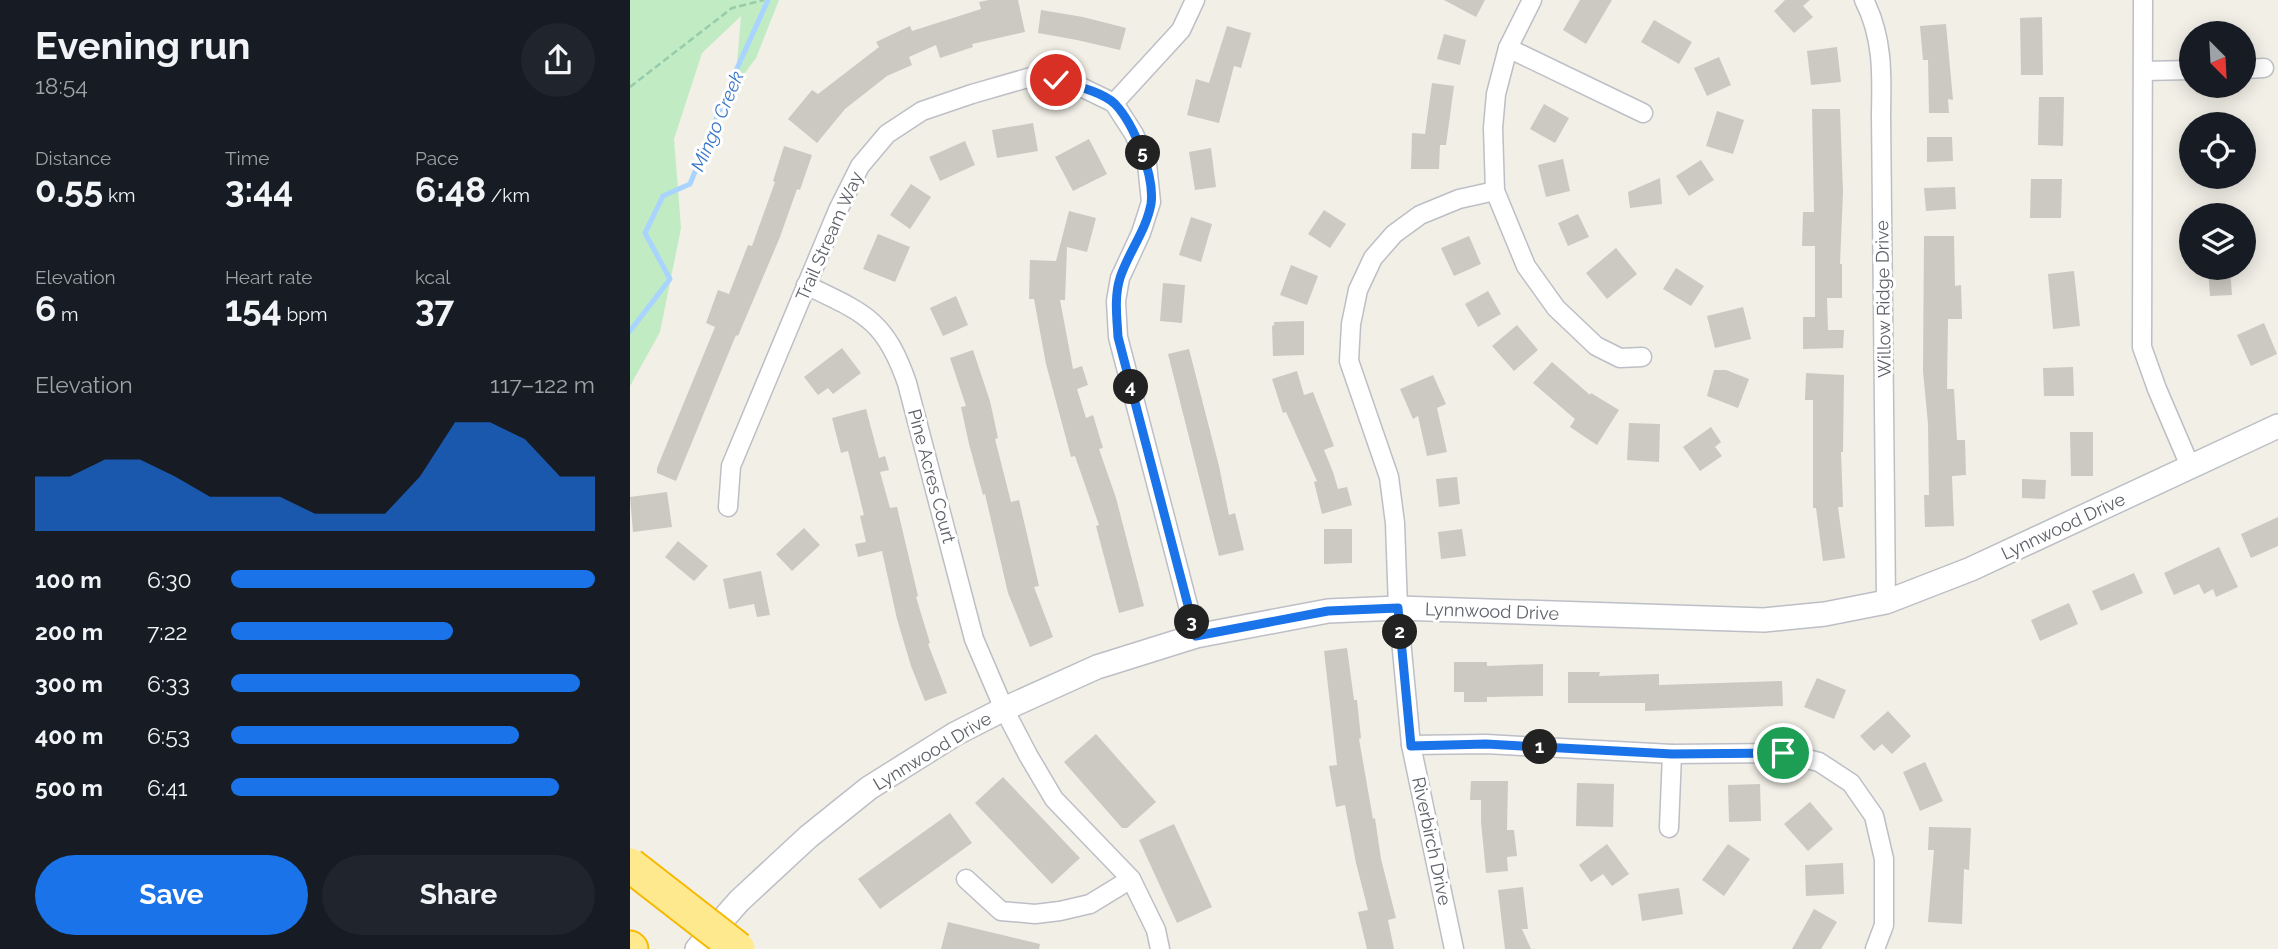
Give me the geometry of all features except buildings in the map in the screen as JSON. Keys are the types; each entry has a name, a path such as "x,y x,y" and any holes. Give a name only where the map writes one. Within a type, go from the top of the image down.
{"highway":[{"path":"630,865 738,949"}],"street":[{"path":"1195,0 1181,30 1114,103 1134,134 1147,164 1151,202 1141,233 1120,278 1116,301 1118,337 1196,636"},
{"path":"1532,0 1508,48 1496,94 1493,128 1495,191 1526,266 1556,308 1596,346 1620,358 1642,358"},
{"name":"Willow Ridge Drive","path":"1864,0 1877,29 1882,66 1886,602"},
{"path":"2143,0 2143,347 2157,389 2190,466"},
{"path":"1508,48 1643,113"},
{"path":"2256,68 2264,68"},
{"path":"2143,71 2179,70"},
{"name":"Trail Stream Way","path":"728,507 731,466 806,285 860,166 887,134 922,111 1031,77 1056,80 1083,88 1114,103"},
{"name":"Riverbirch Drive","path":"1454,949 1411,746 1398,608 1395,523 1389,477 1349,361 1351,324 1358,290 1373,258 1394,234 1420,215 1459,199 1495,191"},
{"name":"Pine Acres Court","path":"806,285 853,307 879,327 897,355 908,383 974,639 1004,709 1054,799 1131,879 1156,930 1160,949"},
{"name":"Lynnwood Drive","path":"697,949 739,901 808,837 869,788 955,734 1097,667 1196,636 1328,611 1398,608 1764,620 1825,614 1886,602 1971,569 2278,426"},
{"path":"1411,746 1486,744 1672,754 1783,753 1819,762 1851,783 1874,816 1884,859 1884,925 1875,949"},
{"path":"1669,828 1672,754"},
{"path":"966,879 1001,911 1035,914 1090,904 1131,879"}],"path":[{"path":"630,88 732,8 764,0"}],"green space":[{"path":"630,0 779,0 756,58 735,86 741,16 702,53 674,139 681,228 660,332 630,386"}],"waterway":[{"name":"Mingo Creek","path":"630,331 670,279 645,233 663,196 690,184 768,0"}],"route":[{"path":"1056,80 1083,88 1114,103 1134,134 1147,164 1151,202 1141,233 1120,278 1116,301 1118,337 1196,636 1328,611 1398,608 1411,746 1486,744 1672,754 1783,753"}]}
